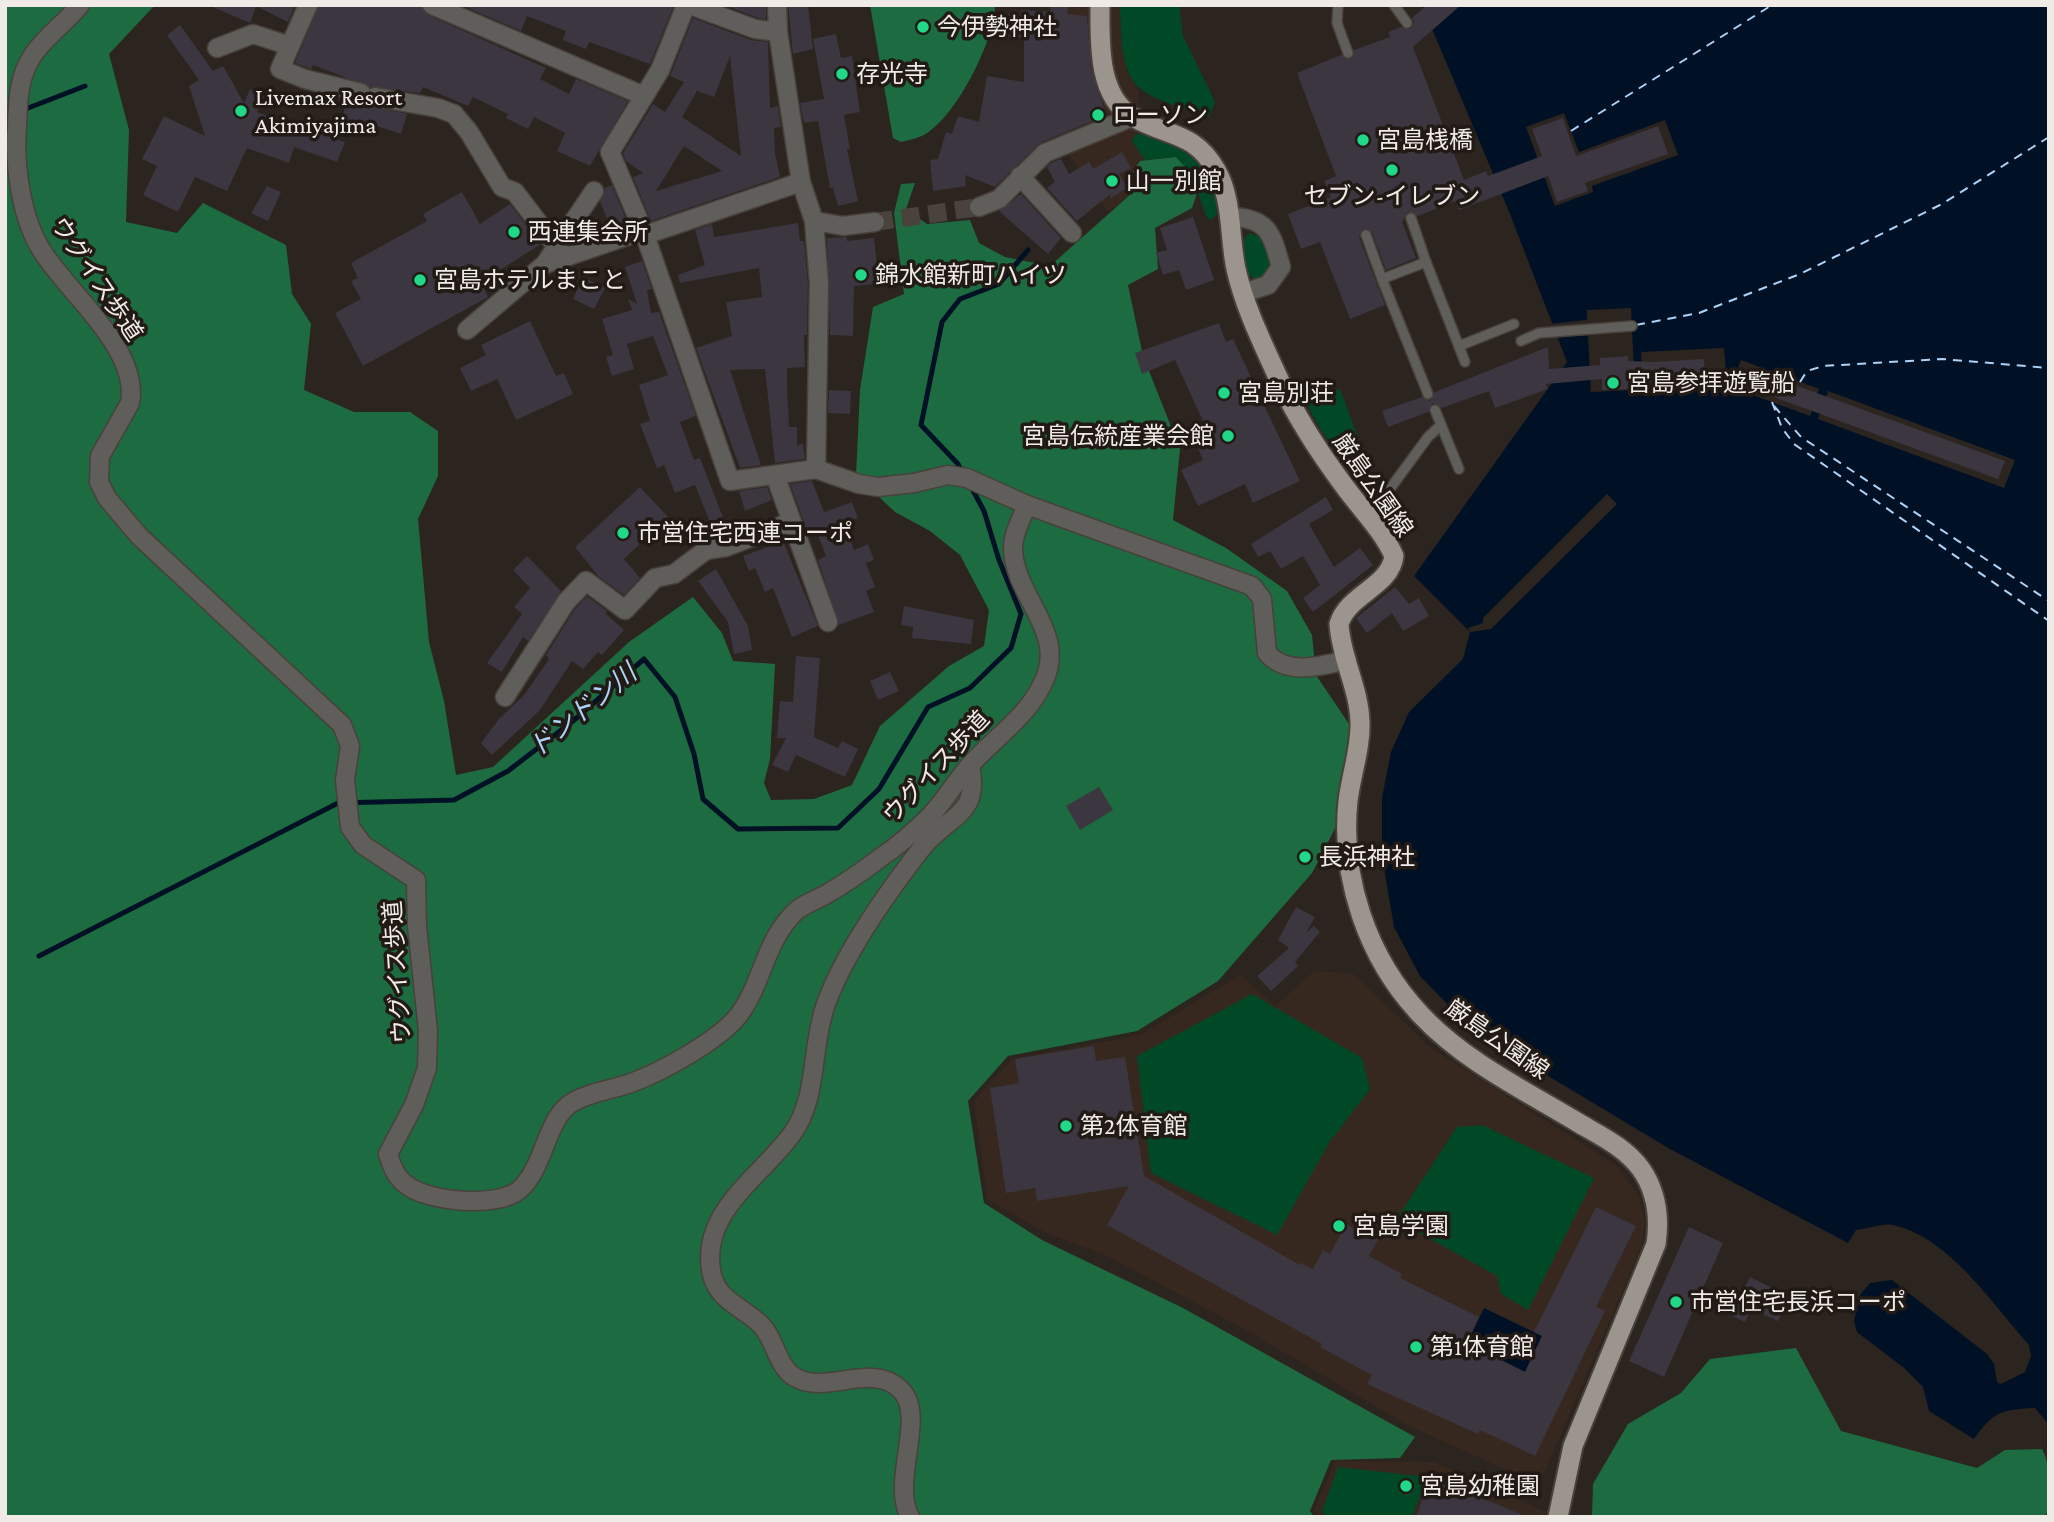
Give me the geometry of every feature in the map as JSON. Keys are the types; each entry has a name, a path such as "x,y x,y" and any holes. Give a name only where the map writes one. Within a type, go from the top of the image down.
{"main road":[{"path":"1100,5 1106,76 1119,106 1132,117"},
{"name":"厳島公園線","path":"1132,117 1177,133 1201,150 1218,174 1229,217 1242,293 1292,407 1323,457 1394,556 1392,567 1386,575 1342,613 1340,636 1357,698 1360,726 1348,801 1348,853 1357,903 1376,951 1420,1014 1458,1048 1628,1155 1648,1180 1654,1195 1658,1211 1656,1244 1573,1446 1558,1517"}],"street":[{"name":"ウグイス歩道","path":"80,5 34,53 23,72 18,98 18,169 29,223 40,249 79,295 120,354 127,371 132,394 130,404 104,446 98,465 103,490 139,536 342,725 350,746 345,780 350,827 363,845 416,880 417,926 428,1031 427,1068 414,1105 388,1154 394,1172 408,1186 424,1194 485,1202 507,1197 527,1181 558,1117 570,1104 588,1094 630,1084 662,1070 718,1035 739,1014 773,939 799,908 852,878 931,815 970,765 1037,695 1049,669 1052,650 1048,635 1029,596 1018,583 1013,553 1012,544 1027,505"},
{"path":"309,5 280,69 305,79 368,95 438,108 454,114 469,132 502,187 515,192 557,247"},
{"path":"432,5 644,96"},
{"path":"778,32 755,29 688,5 660,70 610,152 643,233 730,481 816,469 859,484 878,487 914,483 948,475 967,478 1027,505 1252,586 1262,600 1267,653 1270,657 1288,665 1309,668 1347,660"},
{"path":"777,5 778,32 801,182 814,221 819,283 816,469"},
{"path":"217,48 253,34 290,46"},
{"path":"979,207 999,199 1045,153 1132,117"},
{"path":"1020,176 1072,233"},
{"path":"545,264 801,182"},
{"path":"467,330 545,264 594,191"},
{"path":"1229,217 1245,217 1262,224 1272,236 1281,267 1268,285 1242,293"},
{"path":"814,221 843,226 875,222"},
{"path":"775,475 828,622"},
{"path":"505,697 566,602 586,581 625,610 655,578 674,574 706,550 726,547 791,522"},
{"path":"911,1517 904,1500 911,1423 907,1398 900,1389 880,1380 813,1383 791,1375 760,1324 719,1291 713,1277 710,1239 739,1192 793,1133 803,1113 824,1007 839,974 921,850 968,804 973,791 970,765"}],"lane":[{"path":"1338,5 1337,23 1348,53"},
{"path":"1394,5 1407,23"},
{"path":"1411,218 1465,362"},
{"path":"1366,235 1428,394"},
{"path":"1382,279 1426,262"},
{"path":"1459,346 1514,324"},
{"path":"1521,341 1539,332 1632,326"},
{"path":"1435,410 1460,469"},
{"path":"1384,497 1427,437 1441,425"}],"shaded area":[{"path":"1053,5 1120,5 1121,38 1127,72 1139,91 1136,134 1132,141 1145,160 1140,162 1131,194 1109,212 1059,141"},
{"name":"宮島学園","path":"1314,971 1352,973 1430,1047 1616,1165 1639,1196 1645,1218 1642,1246 1539,1485 1409,1426 1246,1330 1105,1255 1046,1233 987,1199 974,1101 1012,1059 1140,1035 1240,975 1275,1006"},
{"name":"宮島幼稚園","path":"1335,1461 1434,1462 1546,1512 1545,1517 1320,1517 1314,1510"}],"green space":[{"path":"5,5 155,5 109,54 129,130 126,222 177,233 203,203 286,245 292,294 311,324 304,390 354,412 410,412 438,431 438,476 418,519 429,642 444,701 456,775 493,767 629,642 693,597 722,633 733,661 775,664 770,759 764,783 771,800 814,799 852,785 880,726 949,666 984,646 989,610 960,555 930,531 895,512 856,475 860,390 873,307 904,294 894,213 901,184 915,183 906,209 927,224 970,220 979,243 1005,257 1050,266 1131,194 1128,178 1140,161 1176,157 1192,175 1198,190 1192,208 1155,228 1158,269 1128,285 1143,356 1180,449 1173,520 1226,548 1287,591 1312,635 1316,675 1353,730 1344,811 1312,873 1218,981 1137,1031 1008,1056 968,1101 984,1203 1042,1240 1183,1308 1415,1437 1400,1458 1331,1460 1310,1511 1314,1517 5,1517"},
{"path":"870,5 995,5 989,37 962,93 939,123 918,138 901,142 893,138"},
{"path":"1120,5 1179,5 1183,36 1215,102 1209,117 1162,101 1136,84 1128,72 1124,56"},
{"path":"1136,134 1167,141 1193,158 1210,183 1217,214 1210,220 1206,216 1192,175 1176,157 1145,160 1132,141"},
{"path":"1251,233 1261,237 1271,264 1272,269 1262,279 1255,280 1248,274 1243,244 1246,236"},
{"path":"1340,389 1359,440 1345,463 1322,432 1305,401"},
{"path":"1252,994 1362,1058 1370,1089 1329,1143 1277,1235 1151,1173 1137,1056"},
{"path":"1482,1125 1594,1178 1528,1310 1501,1294 1497,1276 1396,1220 1457,1127"},
{"path":"1796,1348 1841,1431 1977,1468 2005,1450 2042,1449 2048,1465 2050,1483 2050,1501 2045,1517 1592,1517 1593,1484 1628,1424 1681,1393 1710,1359"},
{"path":"1338,1467 1427,1477 1412,1517 1327,1517 1322,1511"}],"water":[{"path":"1422,5 2049,5 2049,1425 2035,1408 2006,1411 1993,1417 1974,1439 1929,1411 1923,1387 1904,1368 1857,1332 1854,1321 1860,1295 1870,1283 1892,1280 1987,1354 1994,1364 1997,1382 2001,1384 2025,1372 2031,1356 2029,1345 1968,1274 1933,1243 1893,1225 1880,1225 1856,1230 1848,1243 1670,1149 1503,1049 1460,1017 1420,976 1394,927 1382,856 1382,798 1391,752 1409,712 1463,659 1470,632 1414,576 1567,362 1510,214"},
{"path":"1484,1308 1542,1336 1525,1372 1467,1343"}],"pier":[{"path":"1564,113 1579,152 1665,120 1678,155 1592,186 1593,192 1555,206 1526,127"},
{"path":"1631,308 1635,390 1591,392 1588,335 1554,338 1549,324 1587,320 1587,310"},
{"path":"1724,348 1727,387 1643,392 1641,352"},
{"path":"1741,360 1819,389 1810,416 1731,387"},
{"path":"1828,391 2015,460 2004,488 1818,419"},
{"path":"1607,494 1617,504 1491,629 1470,632 1468,628 1483,623 1483,618"}],"building":[{"path":"208,5 295,5 288,22 256,6 250,23"},
{"path":"319,5 421,5 428,15 546,68 540,79 569,94 576,79 628,101 590,166 557,151 565,133 534,117 528,129 506,118 508,114 473,97 468,106 423,87 420,93 370,87 313,65 311,69 295,63"},
{"path":"461,5 674,5 650,64 589,42 586,49 563,40 566,31 527,16 521,31"},
{"path":"724,5 766,5 766,19 758,18"},
{"path":"788,5 808,5 813,49 793,54"},
{"path":"1051,5 1068,7 1067,14 1087,16 1091,69 1106,115 1040,143 995,187 965,175 966,186 933,191 930,160 938,159 946,132 952,134 958,116 979,122 987,76 1024,82 1024,38 1006,36 1008,14 1020,15 1021,10 1050,12"},
{"path":"1427,5 1461,5 1413,47 1464,180 1486,171 1488,176 1542,156 1532,129 1563,118 1576,156 1658,126 1668,154 1585,183 1588,191 1557,202 1548,176 1459,210 1455,201 1418,216 1408,212 1402,222 1416,258 1386,270 1372,232 1363,229 1359,237 1385,305 1350,319 1320,242 1301,249 1288,214 1331,197 1324,181 1336,176 1297,73 1341,55 1351,59 1354,50 1390,37 1388,32 1401,27 1410,29 1414,23 1412,18"},
{"path":"693,18 751,40 768,42 770,108 778,106 781,127 774,128 780,177 651,221 633,177 643,173 626,161 623,153 653,104 665,112 684,82 670,76","holes":["730,56 741,156 682,117 697,91 714,97","684,146 722,171 656,191"]},
{"path":"180,25 213,71 223,66 244,103 250,89 265,97 257,112 345,142 337,162 294,147 289,163 247,148 227,191 195,177 178,212 143,195 157,166 142,159 164,116 205,136 189,86 199,80 167,35"},
{"path":"836,34 841,58 852,56 860,112 844,115 850,149 847,149 858,201 838,206 833,188 830,188 818,121 804,123 800,103 824,99 813,39"},
{"path":"347,101 407,114 401,134 368,123 365,135 339,128"},
{"path":"1122,152 1131,168 1119,174 1127,188 1111,198 1110,194 1077,221 1047,188 1055,182 1047,167 1051,163 1061,159 1069,174 1089,162 1093,169"},
{"path":"612,185 628,224 612,229 600,202 605,188"},
{"path":"267,186 281,192 268,221 251,213"},
{"name":"宮島ホテルまこと","path":"462,192 480,224 510,204 541,244 481,282 488,297 363,366 335,313 361,299 351,281 358,278 351,263 427,221 423,214"},
{"path":"1021,194 1061,238 1048,254 999,211"},
{"path":"1193,217 1214,280 1186,290 1179,270 1163,275 1156,253 1167,250 1160,228"},
{"path":"798,223 800,241 804,241 808,283 807,335 804,335 805,367 787,368 787,388 789,427 797,427 797,445 803,444 805,459 775,463 765,369 730,370 761,465 740,468 696,348 732,336 726,302 762,297 759,268 680,283 678,275 705,265 695,230 712,224 714,237"},
{"path":"847,237 847,241 874,238 877,264 895,262 897,282 854,286 853,336 830,335 827,238"},
{"path":"642,261 652,289 647,290 651,313 659,312 696,416 680,422 694,460 700,458 724,520 711,525 695,485 675,493 664,465 657,468 640,424 650,421 639,385 668,375 653,336 627,344 634,369 612,376 606,357 613,355 602,319 632,310 628,299 637,304 625,267"},
{"path":"583,277 605,288 594,309 573,299"},
{"path":"530,321 556,376 564,373 573,394 516,420 497,379 471,391 460,368 486,355 481,345"},
{"path":"1219,323 1226,342 1233,339 1300,481 1253,503 1245,484 1198,506 1181,470 1203,460 1194,439 1208,432 1175,360 1142,374 1135,353"},
{"path":"1548,347 1549,369 1600,365 1600,358 1628,356 1628,361 1653,362 1704,359 1705,377 1629,384 1630,389 1602,390 1602,379 1546,384 1548,389 1495,408 1489,391 1442,408 1433,403 1428,412 1388,427 1382,411 1422,397 1430,401 1435,392"},
{"path":"1750,369 2005,461 1998,479 1744,386"},
{"path":"829,390 851,391 850,414 828,413"},
{"path":"812,481 824,512 852,502 858,518 844,523 854,550 868,544 874,560 866,563 875,587 866,591 874,612 839,625 818,560 826,556 816,530 808,533 790,484"},
{"name":"市営住宅西連コーポ","path":"640,487 668,517 624,559 640,578 624,595 599,577 575,547"},
{"path":"767,487 772,500 745,511 739,491"},
{"path":"1326,497 1333,510 1309,524 1334,567 1360,548 1373,565 1313,612 1303,598 1320,585 1303,556 1281,569 1270,551 1258,557 1251,544"},
{"path":"783,541 818,626 792,637 773,588 765,592 755,568 749,571 743,556"},
{"path":"527,556 561,591 528,641 523,637 502,672 487,663 522,614 514,607 530,588 513,570"},
{"path":"716,569 748,626 752,650 734,654 728,622 698,581"},
{"path":"1395,587 1409,604 1419,598 1429,616 1403,631 1392,613 1367,633 1356,618"},
{"path":"587,596 607,611 605,613 624,630 602,655 598,652 583,669 572,661 540,710 492,755 481,743 499,719 525,694 549,659 546,655 575,609"},
{"path":"904,606 974,620 971,644 912,638 913,627 901,625"},
{"path":"796,656 820,658 814,737 838,748 842,741 858,749 845,777 796,755 788,772 772,765 786,738 777,738 780,701 793,702"},
{"path":"890,672 899,691 878,700 870,681"},
{"path":"1099,787 1113,810 1080,830 1066,806"},
{"path":"1296,907 1315,917 1306,933 1314,926 1320,932 1295,962 1298,966 1271,991 1257,976 1289,948 1278,940"},
{"path":"1094,1046 1096,1061 1125,1057 1144,1176 1300,1265 1301,1263 1313,1269 1323,1250 1330,1254 1346,1224 1363,1234 1368,1223 1383,1231 1369,1256 1402,1274 1400,1278 1479,1317 1467,1343 1525,1372 1542,1336 1534,1332 1596,1207 1636,1226 1596,1307 1605,1311 1535,1456 1480,1430 1478,1434 1367,1384 1372,1375 1320,1347 1322,1344 1107,1225 1129,1186 1037,1201 1035,1188 1006,1193 990,1088 1019,1083 1015,1059"},
{"name":"市営住宅長浜コーポ","path":"1689,1227 1723,1243 1664,1377 1629,1361"},
{"path":"1750,1277 1790,1297 1778,1321 1751,1309 1745,1322 1732,1316"},
{"path":"1431,1475 1478,1491 1477,1496 1528,1517 1416,1517"}],"waterway":[{"path":"5,117 85,86"},
{"name":"ドンドン川","path":"963,474 958,464 921,425 942,322 960,299 999,284 1028,250"},
{"name":"ドンドン川","path":"39,956 338,803 454,800 508,771 573,721 644,659 675,697 694,754 703,799 738,829 838,828 879,789 928,707 970,688 1011,648 1021,614 999,560 984,511 970,485"}],"ferry route":[{"path":"1571,131 1772,5"},
{"path":"1636,325 1699,313 1800,274 1942,204 2049,137"},
{"path":"1800,382 1807,371 1823,366 1942,359 2049,368"},
{"path":"1772,402 1782,428 1794,444 2049,621"},
{"path":"1774,406 1801,437 2049,601"}],"tunnel":[{"path":"875,222 979,207"}],"place":[{"name":"今伊勢神社","path":"923,27"},
{"name":"存光寺","path":"842,74"},
{"name":"Livemax Resort Akimiyajima","path":"241,111"},
{"name":"ローソン","path":"1098,115"},
{"name":"宮島桟橋","path":"1363,140"},
{"name":"セブン-イレブン","path":"1392,170"},
{"name":"山一別館","path":"1112,181"},
{"name":"西連集会所","path":"514,232"},
{"name":"錦水館新町ハイツ","path":"861,275"},
{"name":"宮島ホテルまこと","path":"420,280"},
{"name":"宮島参拝遊覧船","path":"1613,383"},
{"name":"宮島別荘","path":"1224,393"},
{"name":"宮島伝統産業会館","path":"1228,436"},
{"name":"市営住宅西連コーポ","path":"623,533"},
{"name":"長浜神社","path":"1305,857"},
{"name":"第2体育館","path":"1066,1126"},
{"name":"宮島学園","path":"1339,1226"},
{"name":"市営住宅長浜コーポ","path":"1676,1302"},
{"name":"第1体育館","path":"1416,1347"},
{"name":"宮島幼稚園","path":"1406,1486"}]}
